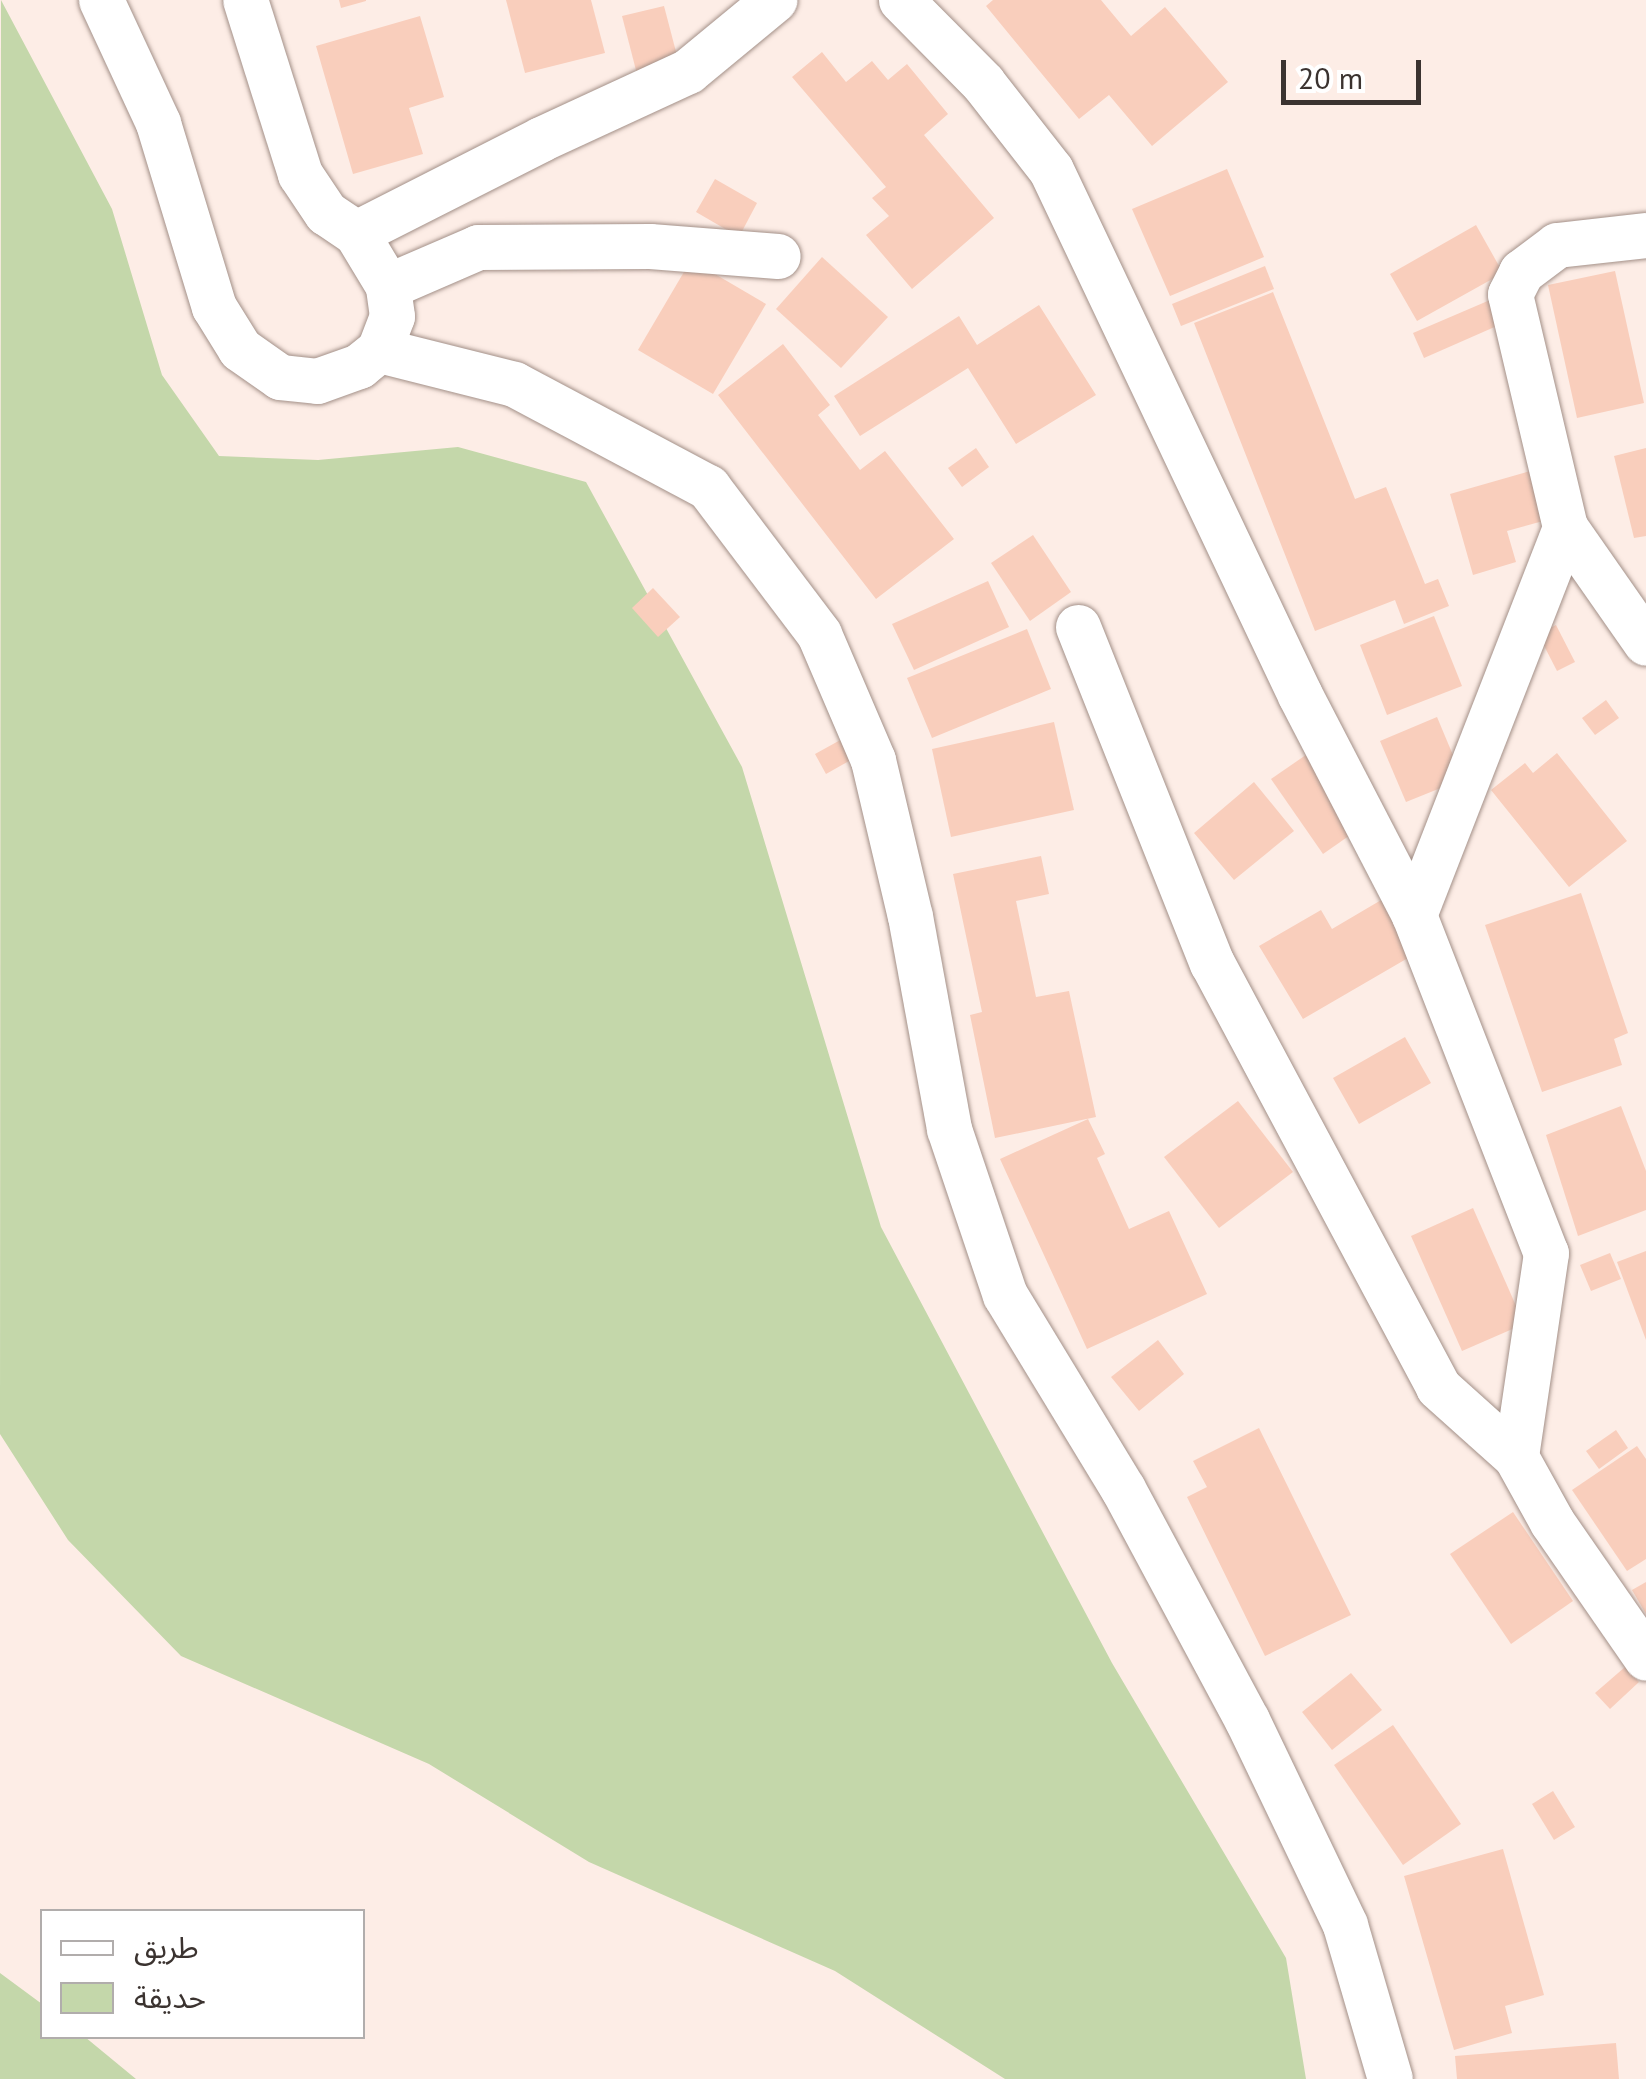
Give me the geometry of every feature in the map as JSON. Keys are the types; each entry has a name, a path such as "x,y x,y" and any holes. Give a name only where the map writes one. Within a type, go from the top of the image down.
{"street":[{"path":"101,0 158,123 214,308 240,348 280,376 318,382 360,366 379,350 392,316 388,286 356,234 326,213 300,174 246,0"},
{"path":"356,234 540,139 688,71 774,0"},
{"path":"901,0 983,83 1051,170 1300,695 1414,915 1546,1253 1516,1457"},
{"path":"1646,235 1556,245 1521,272 1510,294 1565,527 1646,644"},
{"path":"388,286 478,247 650,246 778,256"},
{"path":"379,350 514,384 708,488 819,634 873,760 910,916 948,1129 1005,1296 1123,1490 1247,1720 1344,1925 1390,2079"},
{"path":"1414,915 1565,527"},
{"path":"1078,628 1212,962 1438,1387 1516,1457 1552,1522 1646,1658"}],"green space":[{"path":"1,0 112,209 162,375 219,456 318,460 458,447 586,482 742,767 881,1227 1112,1663 1286,1958 1306,2079 1005,2079 835,1971 589,1862 429,1764 181,1656 68,1540 0,1434"},
{"path":"0,1973 40,2003 40,2039 87,2039 136,2079 0,2079"}],"building":[{"path":"339,0 366,0 366,1 341,8"},
{"path":"506,0 591,0 605,53 525,73"},
{"path":"993,0 1101,0 1131,36 1165,7 1228,82 1152,146 1109,95 1079,119 986,6"},
{"path":"664,6 680,67 638,78 622,16"},
{"path":"420,16 444,97 409,108 423,154 353,174 316,46"},
{"path":"822,52 846,82 872,61 888,80 907,64 948,114 924,135 994,218 912,289 866,235 889,216 872,198 886,187 792,77"},
{"path":"1227,169 1264,257 1170,296 1132,209"},
{"path":"715,179 757,203 739,237 696,212"},
{"path":"1476,225 1503,273 1417,321 1390,274"},
{"path":"822,257 888,317 841,368 776,309"},
{"path":"691,260 766,304 713,394 638,350"},
{"path":"1265,266 1274,289 1181,326 1172,304"},
{"path":"1615,271 1644,403 1577,418 1548,285"},
{"path":"1273,292 1355,499 1386,487 1425,584 1438,579 1449,606 1404,624 1395,600 1315,631 1194,323"},
{"path":"1504,294 1515,318 1424,358 1413,333"},
{"path":"1039,305 1096,395 1016,444 968,368 860,436 834,396 959,316 977,345"},
{"path":"783,344 830,405 818,415 860,470 885,451 954,539 876,599 718,395"},
{"path":"976,448 989,467 962,487 948,468"},
{"path":"1646,448 1646,536 1634,538 1614,456"},
{"path":"1541,468 1554,518 1507,531 1516,562 1473,575 1450,494"},
{"path":"1033,535 1071,592 1030,621 991,563"},
{"path":"988,581 1009,627 914,670 892,624"},
{"path":"653,588 680,617 658,637 632,608"},
{"path":"1434,616 1462,686 1387,715 1360,645"},
{"path":"1556,625 1575,662 1557,671 1538,634"},
{"path":"1027,629 1051,689 932,738 907,678"},
{"path":"1606,700 1619,718 1595,735 1582,718"},
{"path":"1437,717 1463,779 1406,802 1380,741"},
{"path":"1054,722 1074,810 951,837 932,749"},
{"path":"853,733 865,752 826,774 815,754"},
{"path":"1316,748 1356,831 1323,854 1271,779"},
{"path":"1557,753 1627,841 1569,887 1491,790 1525,763 1533,773"},
{"path":"1254,782 1294,831 1234,880 1194,833"},
{"path":"1041,856 1049,894 1016,901 1036,997 1069,991 1096,1117 995,1138 970,1015 982,1012 953,874"},
{"path":"1581,893 1628,1033 1614,1039 1622,1065 1542,1092 1485,925"},
{"path":"1388,896 1420,951 1303,1019 1259,946 1321,910 1332,929"},
{"path":"1405,1037 1431,1083 1359,1124 1333,1078"},
{"path":"1238,1101 1293,1172 1219,1228 1164,1157"},
{"path":"1621,1106 1646,1171 1646,1210 1578,1236 1546,1135"},
{"path":"1088,1119 1105,1154 1097,1158 1129,1229 1169,1211 1207,1294 1087,1349 1000,1159"},
{"path":"1473,1208 1524,1324 1462,1351 1411,1236"},
{"path":"1646,1251 1646,1340 1617,1262"},
{"path":"1610,1253 1621,1279 1591,1291 1580,1265"},
{"path":"1158,1340 1184,1374 1139,1411 1111,1377"},
{"path":"1259,1428 1351,1615 1265,1656 1187,1497 1207,1487 1193,1461"},
{"path":"1616,1430 1628,1448 1599,1469 1586,1451"},
{"path":"1637,1446 1646,1459 1646,1559 1627,1571 1572,1490"},
{"path":"1513,1512 1573,1601 1511,1644 1450,1554"},
{"path":"1646,1582 1646,1614 1632,1590"},
{"path":"1625,1667 1639,1682 1610,1709 1595,1693"},
{"path":"1351,1673 1382,1710 1332,1750 1302,1712"},
{"path":"1393,1725 1461,1824 1403,1865 1334,1765"},
{"path":"1553,1791 1575,1827 1554,1840 1532,1804"},
{"path":"1503,1849 1544,1995 1505,2006 1512,2033 1454,2050 1404,1876"},
{"path":"1616,2043 1619,2079 1457,2079 1455,2056"}]}
